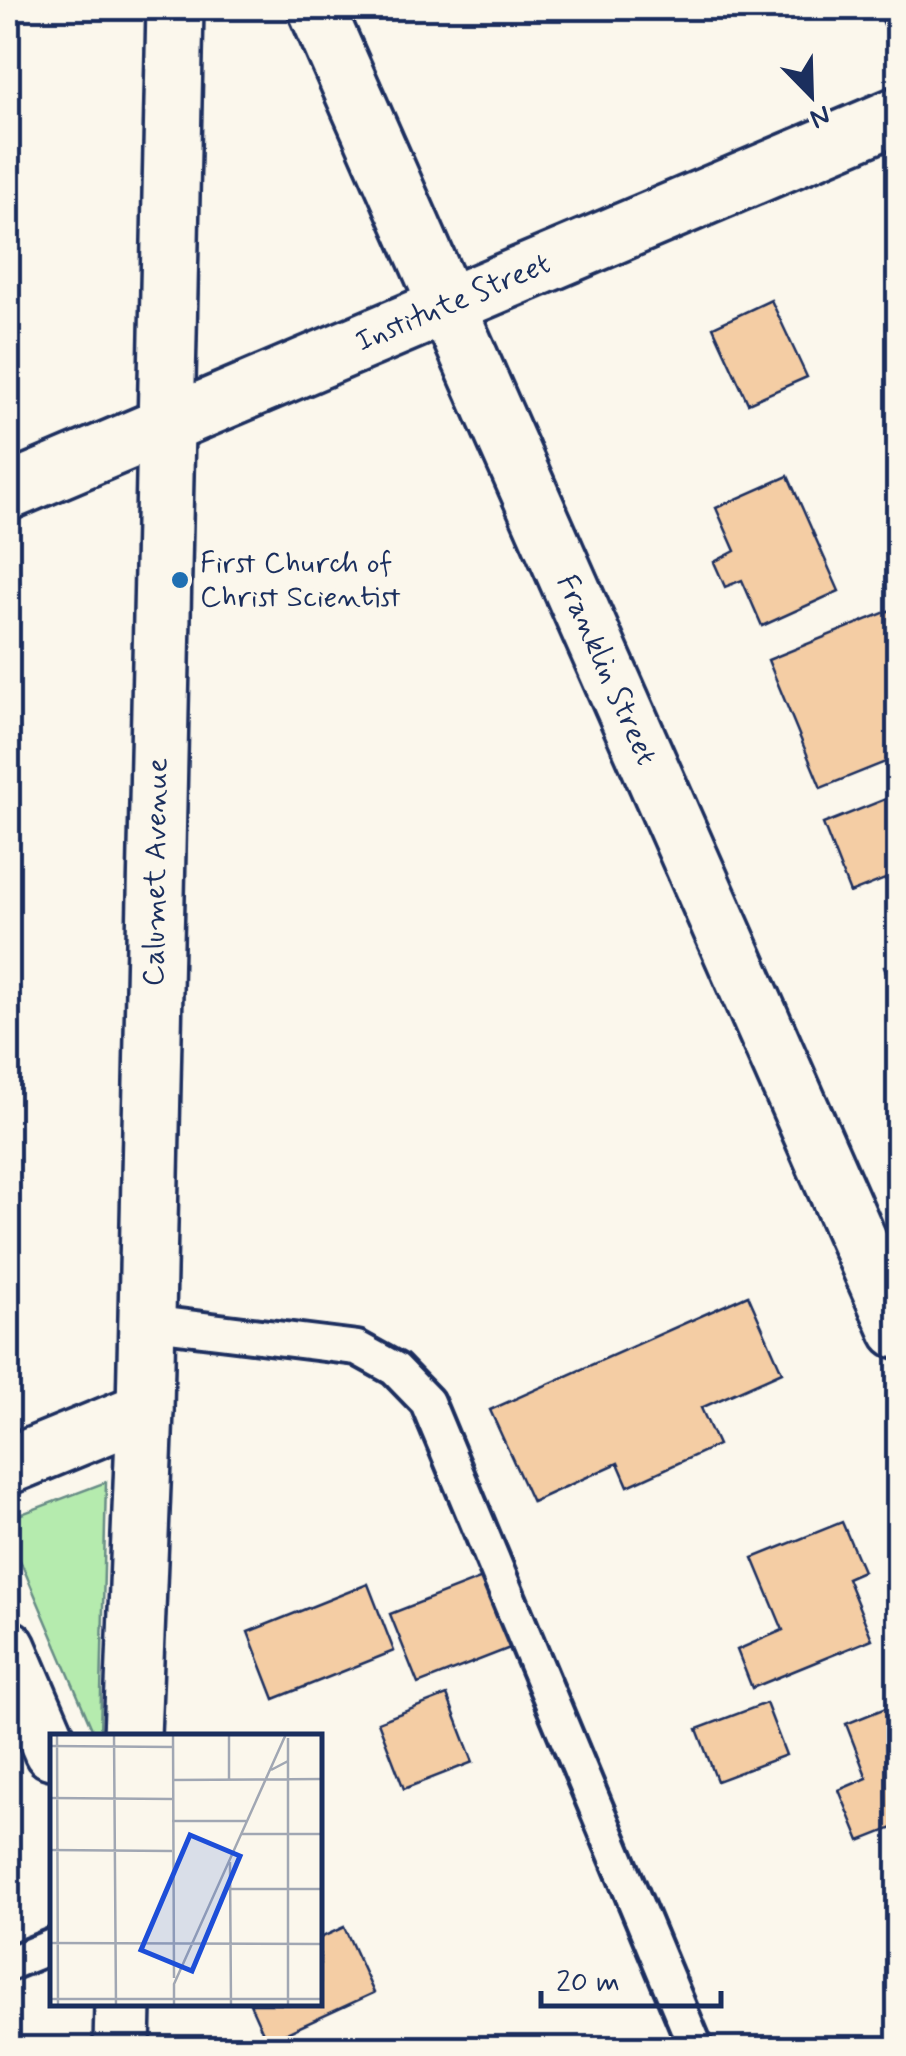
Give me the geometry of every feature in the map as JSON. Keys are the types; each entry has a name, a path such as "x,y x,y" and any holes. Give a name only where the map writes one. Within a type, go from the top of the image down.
{"street":[{"name":"Calumet Avenue","path":"132,1734 146,1410 176,8"},
{"name":"Franklin Street","path":"316,8 898,1330"},
{"name":"Institute Street","path":"8,492 898,116"},
{"path":"8,1466 146,1410"},
{"path":"8,1648 50,1746"},
{"path":"122,2048 123,2006"}],"lane":[{"path":"146,1322 356,1348 395,1369 426,1402 696,2048"},
{"path":"8,1964 50,1947"}],"green space":[{"path":"106,1482 100,1734 94,1734 8,1532 8,1519"}],"building":[{"path":"877,8 898,8 898,58"},
{"path":"771,300 807,377 748,403 713,327"},
{"path":"788,476 839,591 762,626 742,580 725,587 714,562 735,551 716,508"},
{"path":"898,607 898,757 821,788 768,660"},
{"path":"898,794 898,874 850,893 823,824"},
{"path":"898,962 898,1004 884,967"},
{"path":"748,1295 782,1372 701,1408 718,1445 628,1486 618,1463 532,1502 490,1410"},
{"path":"842,1522 863,1571 847,1578 872,1639 752,1688 737,1650 783,1630 753,1558"},
{"path":"482,1578 510,1648 418,1684 390,1614"},
{"path":"368,1584 394,1651 274,1699 248,1632"},
{"path":"447,1695 473,1762 404,1789 378,1722"},
{"path":"766,1703 786,1755 717,1781 697,1729"},
{"path":"898,1703 898,1826 860,1841 839,1790 867,1778 846,1724"},
{"path":"344,1927 374,1993 267,2042 251,2006 322,2006 322,1937"},
{"path":"11,2017 25,2048 8,2048"},
{"path":"362,2035 368,2048 331,2048"}],"place":[{"name":"First Church of Christ Scientist","path":"180,580"}]}
